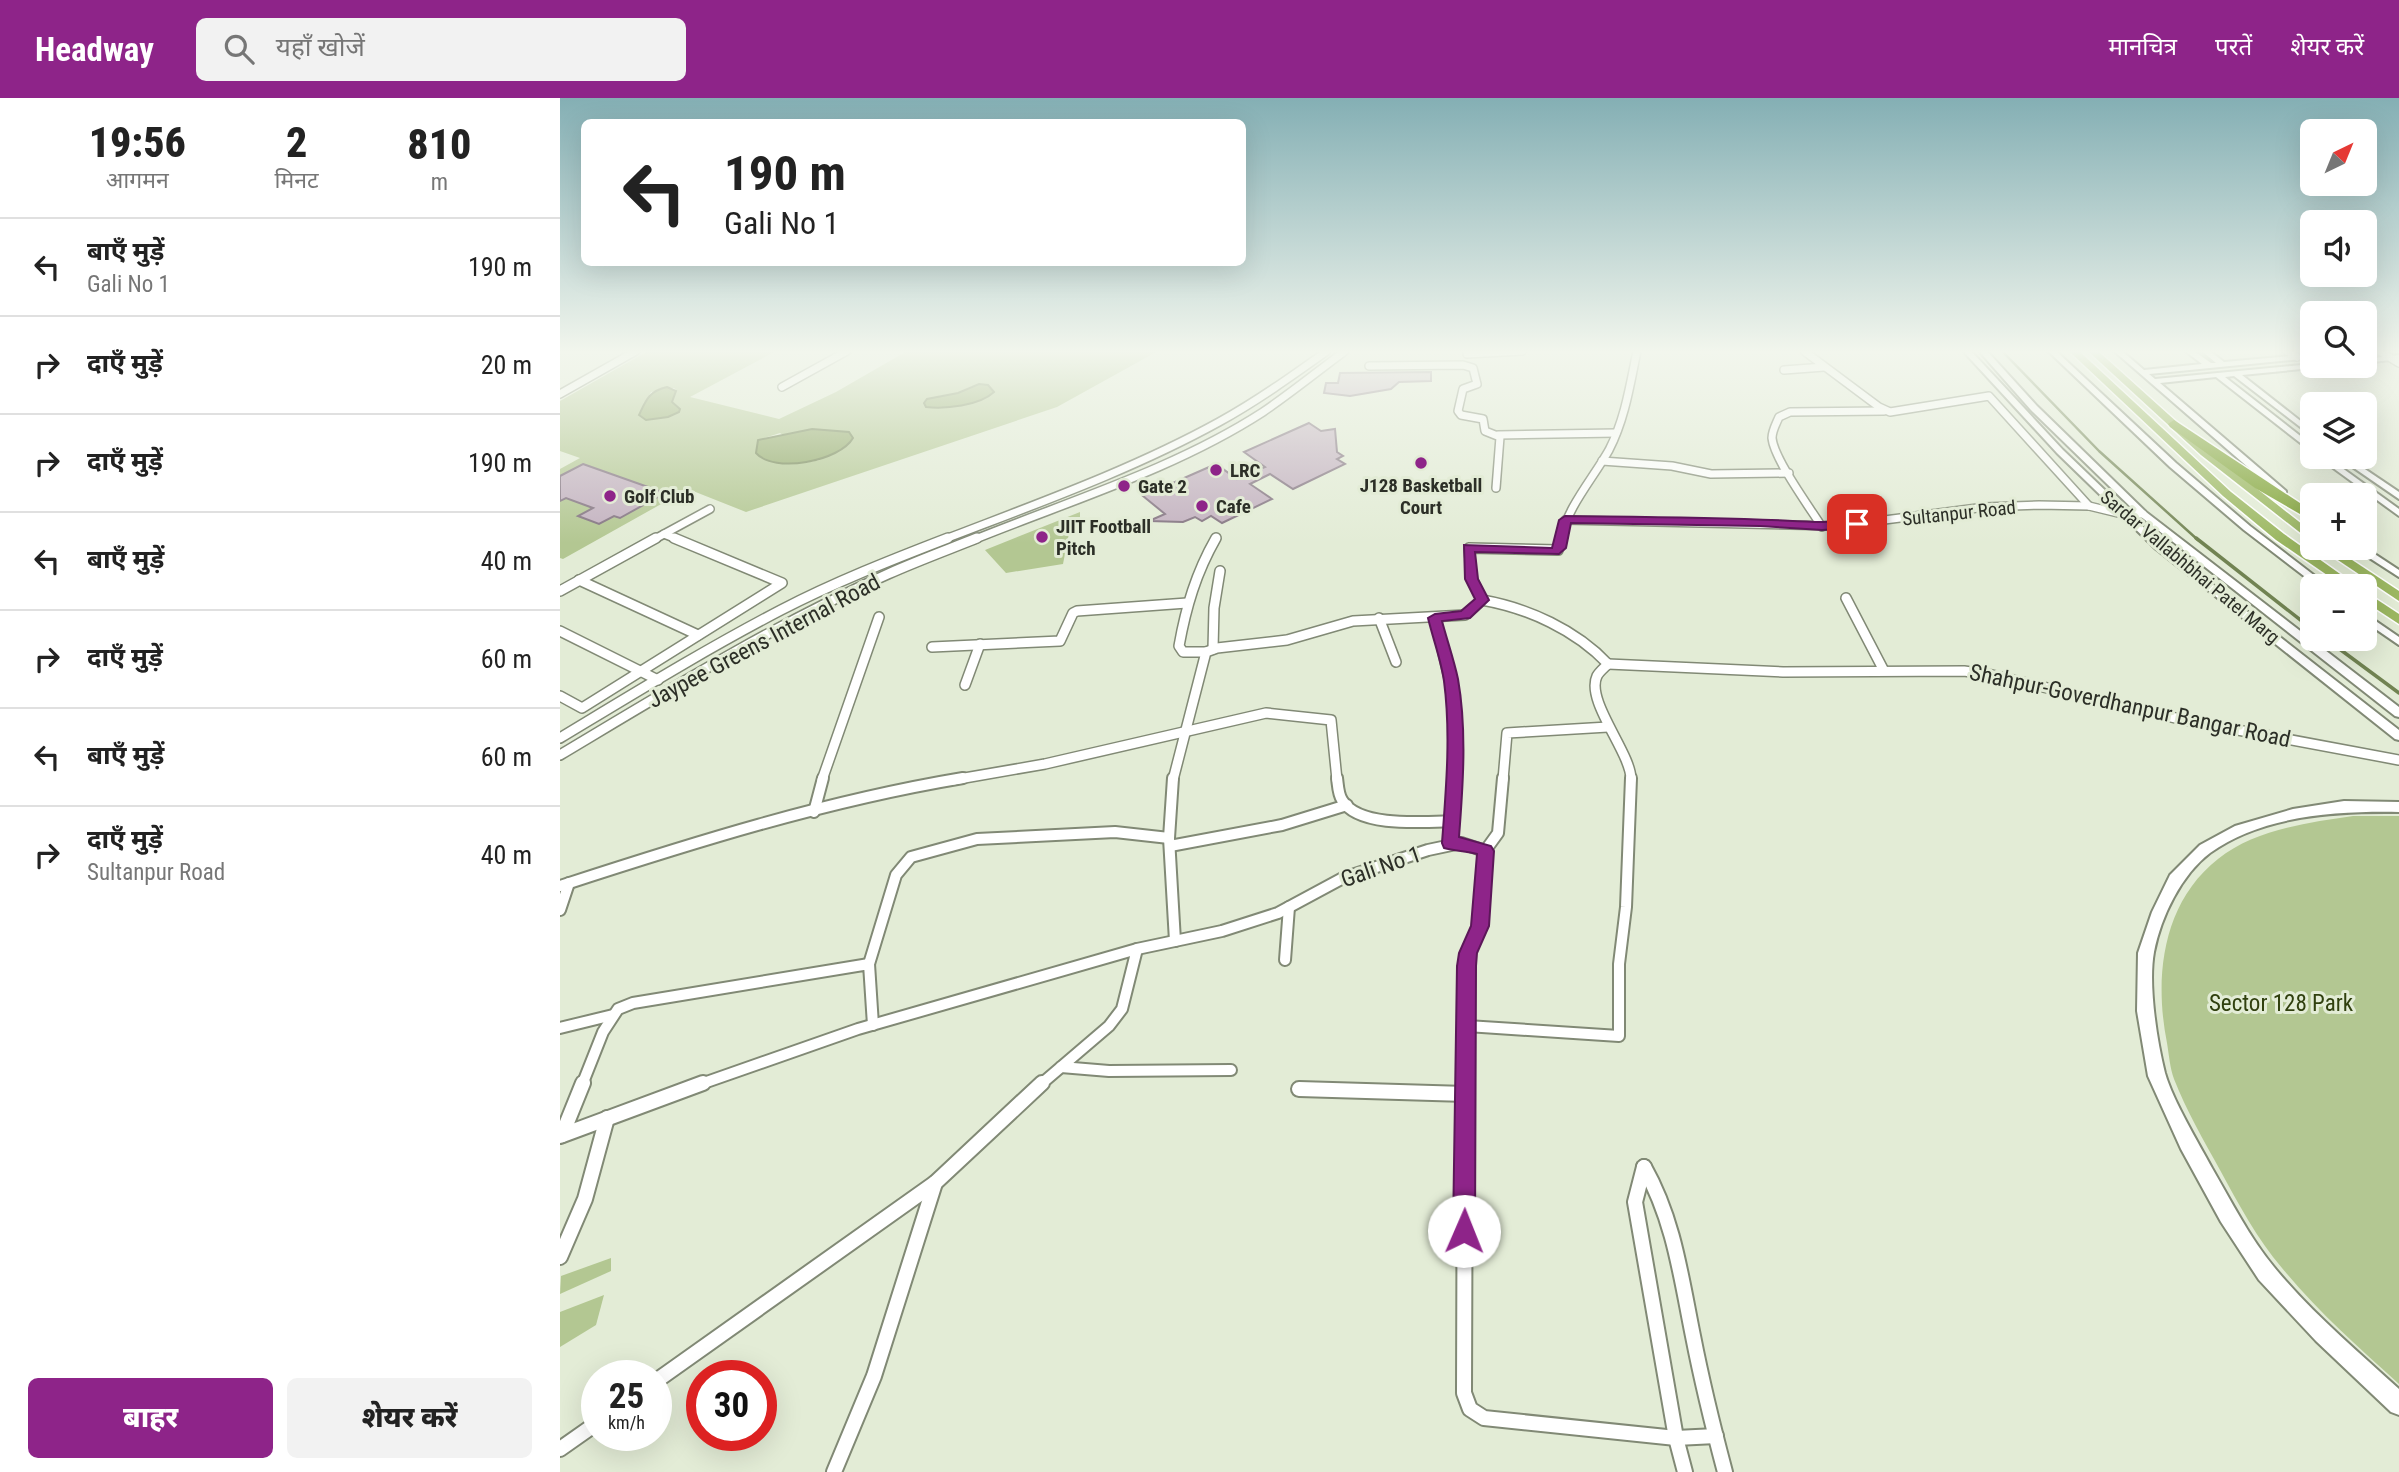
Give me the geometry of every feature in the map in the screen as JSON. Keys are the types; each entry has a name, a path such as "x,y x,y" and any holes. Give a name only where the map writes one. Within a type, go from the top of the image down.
{"highway":[{"path":"2143,415 2227,494 2280,537 2334,574"},
{"path":"2164,415 2206,453 2300,528"},
{"path":"2174,424 2260,485 2300,508"},
{"path":"2344,560 2399,597"},
{"path":"2377,605 2399,620"}],"main road":[{"path":"2399,807 2344,806 2292,814 2240,830 2205,849 2175,878 2160,912 2146,953 2145,999 2157,1076 2188,1143 2228,1215 2266,1273 2323,1334 2399,1404"}],"street":[{"name":"Jaypee Greens Internal Road","path":"560,738 783,610 858,574 1147,458 1233,415"},
{"name":"Jaypee Greens Internal Road","path":"560,755 713,663 888,574 1155,467 1256,415"},
{"path":"1464,415 1483,419 1485,431 1498,435 1616,433"},
{"path":"1482,600 1472,579 1468,548 1554,552 1560,548 1565,520 1602,461 1624,415"},
{"path":"1782,415 1772,439 1789,474 1822,527"},
{"path":"2006,415 2089,506"},
{"name":"Sardar Vallabhbhai Patel Marg","path":"2026,415 2122,514 2170,556 2399,736"},
{"name":"Sardar Vallabhbhai Patel Marg","path":"2041,415 2143,514 2399,713"},
{"path":"2119,415 2247,528 2307,574"},
{"path":"2194,415 2270,483 2300,506"},
{"path":"2270,415 2300,439"},
{"path":"1496,488 1500,440 1498,435"},
{"path":"1602,461 1672,466 1711,474 1789,474"},
{"path":"2338,469 2399,513"},
{"path":"2360,469 2399,496"},
{"name":"Sultanpur Road","path":"1565,520 1760,523 1822,527 1985,506 2089,506 2122,514 2143,514"},
{"path":"560,591 710,509"},
{"path":"964,530 975,539"},
{"path":"560,696 582,708 782,583 664,534"},
{"path":"1216,538 1200,566 1187,603 1180,649 1186,652 1287,640 1353,621 1465,615 1482,600"},
{"path":"2377,560 2399,574"},
{"path":"1175,942 1169,842 1171,788 1183,734 1209,651 1220,571"},
{"path":"579,580 698,635"},
{"path":"1846,598 1883,669"},
{"path":"1467,1026 1619,1036 1619,964 1626,907 1631,770 1628,759 1608,727 1595,680 1608,664 1604,658 1532,614 1508,604 1482,600"},
{"path":"932,647 1060,641 1073,613 1077,611 1187,603"},
{"path":"814,812 826,765 879,617"},
{"path":"1379,618 1396,662"},
{"path":"1435,618 1452,690 1453,821 1450,843"},
{"path":"2377,626 2399,642"},
{"path":"560,631 658,680"},
{"path":"964,685 980,645"},
{"name":"Shahpur-Goverdhanpur Bangar Road","path":"1608,664 1783,672 1883,669 1964,671 1992,675 2184,720 2399,760"},
{"path":"560,910 564,885 719,834 910,787 1045,764 1266,713 1331,720 1333,758 1341,799 1356,815 1406,822 1453,821"},
{"path":"1608,727 1507,733 1498,833 1485,851 1480,926 1468,953 1466,966 1466,1405 1473,1413 1484,1418 1676,1438 1716,1436"},
{"path":"873,1025 869,964 896,875 911,857 977,839 1115,832 1169,842 1317,817 1347,805"},
{"name":"Gali No 1","path":"561,1135 751,1065 873,1025 1137,948 1222,931 1278,913 1317,890 1361,871 1450,843 1461,843 1485,851"},
{"path":"1285,960 1289,907"},
{"path":"672,1370 935,1183 1024,1098 1109,1026 1122,1009 1137,948"},
{"path":"560,1028 613,1015 632,1003 869,964"},
{"path":"561,1135 613,1015"},
{"path":"1061,1067 1109,1071 1231,1070"},
{"path":"1299,1088 1466,1094"},
{"path":"560,1257 585,1199 607,1118"},
{"path":"1685,1472 1676,1438 1636,1202 1644,1167 1659,1191 1668,1222 1726,1472"},
{"path":"834,1472 874,1376 935,1183"},
{"path":"560,1449 581,1434"}],"green space":[{"path":"560,415 763,415 779,419 787,415 1033,415 746,512 688,489 563,559 560,558 560,469 580,458 560,451","holes":["780,433 820,460 804,463 775,462 758,440"]},
{"name":"JIIT Football Pitch","path":"1080,512 1080,521 1070,528 1063,564 1006,573 985,550"},
{"name":"Sector 128 Park","path":"2353,816 2399,816 2399,1384 2309,1299 2256,1233 2179,1091 2172,1070 2163,1018 2163,968 2167,943 2174,919 2199,877 2233,849 2265,834 2318,821"},
{"path":"611,1258 611,1271 560,1294 561,1276"},
{"path":"604,1295 596,1325 560,1347 560,1312"}],"shaded area":[{"path":"639,415 672,415 668,417 646,420"},
{"path":"812,429 849,432 853,438 835,453 806,462 777,463 756,453 758,440"}],"building":[{"path":"1309,423 1321,431 1335,429 1337,452 1343,456 1337,459 1345,464 1293,489 1270,474 1250,484 1272,499 1222,523 1211,516 1202,521 1195,517 1183,522 1149,521 1165,514 1143,496 1216,464 1237,479 1265,467 1244,452"},
{"name":"Golf Club","path":"583,464 665,493 620,518 614,516 599,524 578,516 593,508 566,498 560,501 560,476"}],"waterway":[{"path":"2064,415 2099,451 2198,540"},
{"path":"2196,538 2300,620"},
{"path":"2342,651 2399,693"}],"place":[{"name":"J128 Basketball Court","path":"1421,463"},
{"name":"LRC","path":"1216,470"},
{"name":"Gate 2","path":"1124,486"},
{"name":"Golf Club","path":"610,496"},
{"name":"Cafe","path":"1202,506"},
{"name":"JIIT Football Pitch","path":"1042,537"}],"route":[{"path":"1464,1231 1466,966 1468,953 1480,926 1485,851 1461,843 1450,843 1455,786 1453,705 1451,679 1435,618 1465,615 1482,600 1472,579 1468,548 1554,552 1560,548 1565,520 1760,523 1822,527 1857,524"}]}
